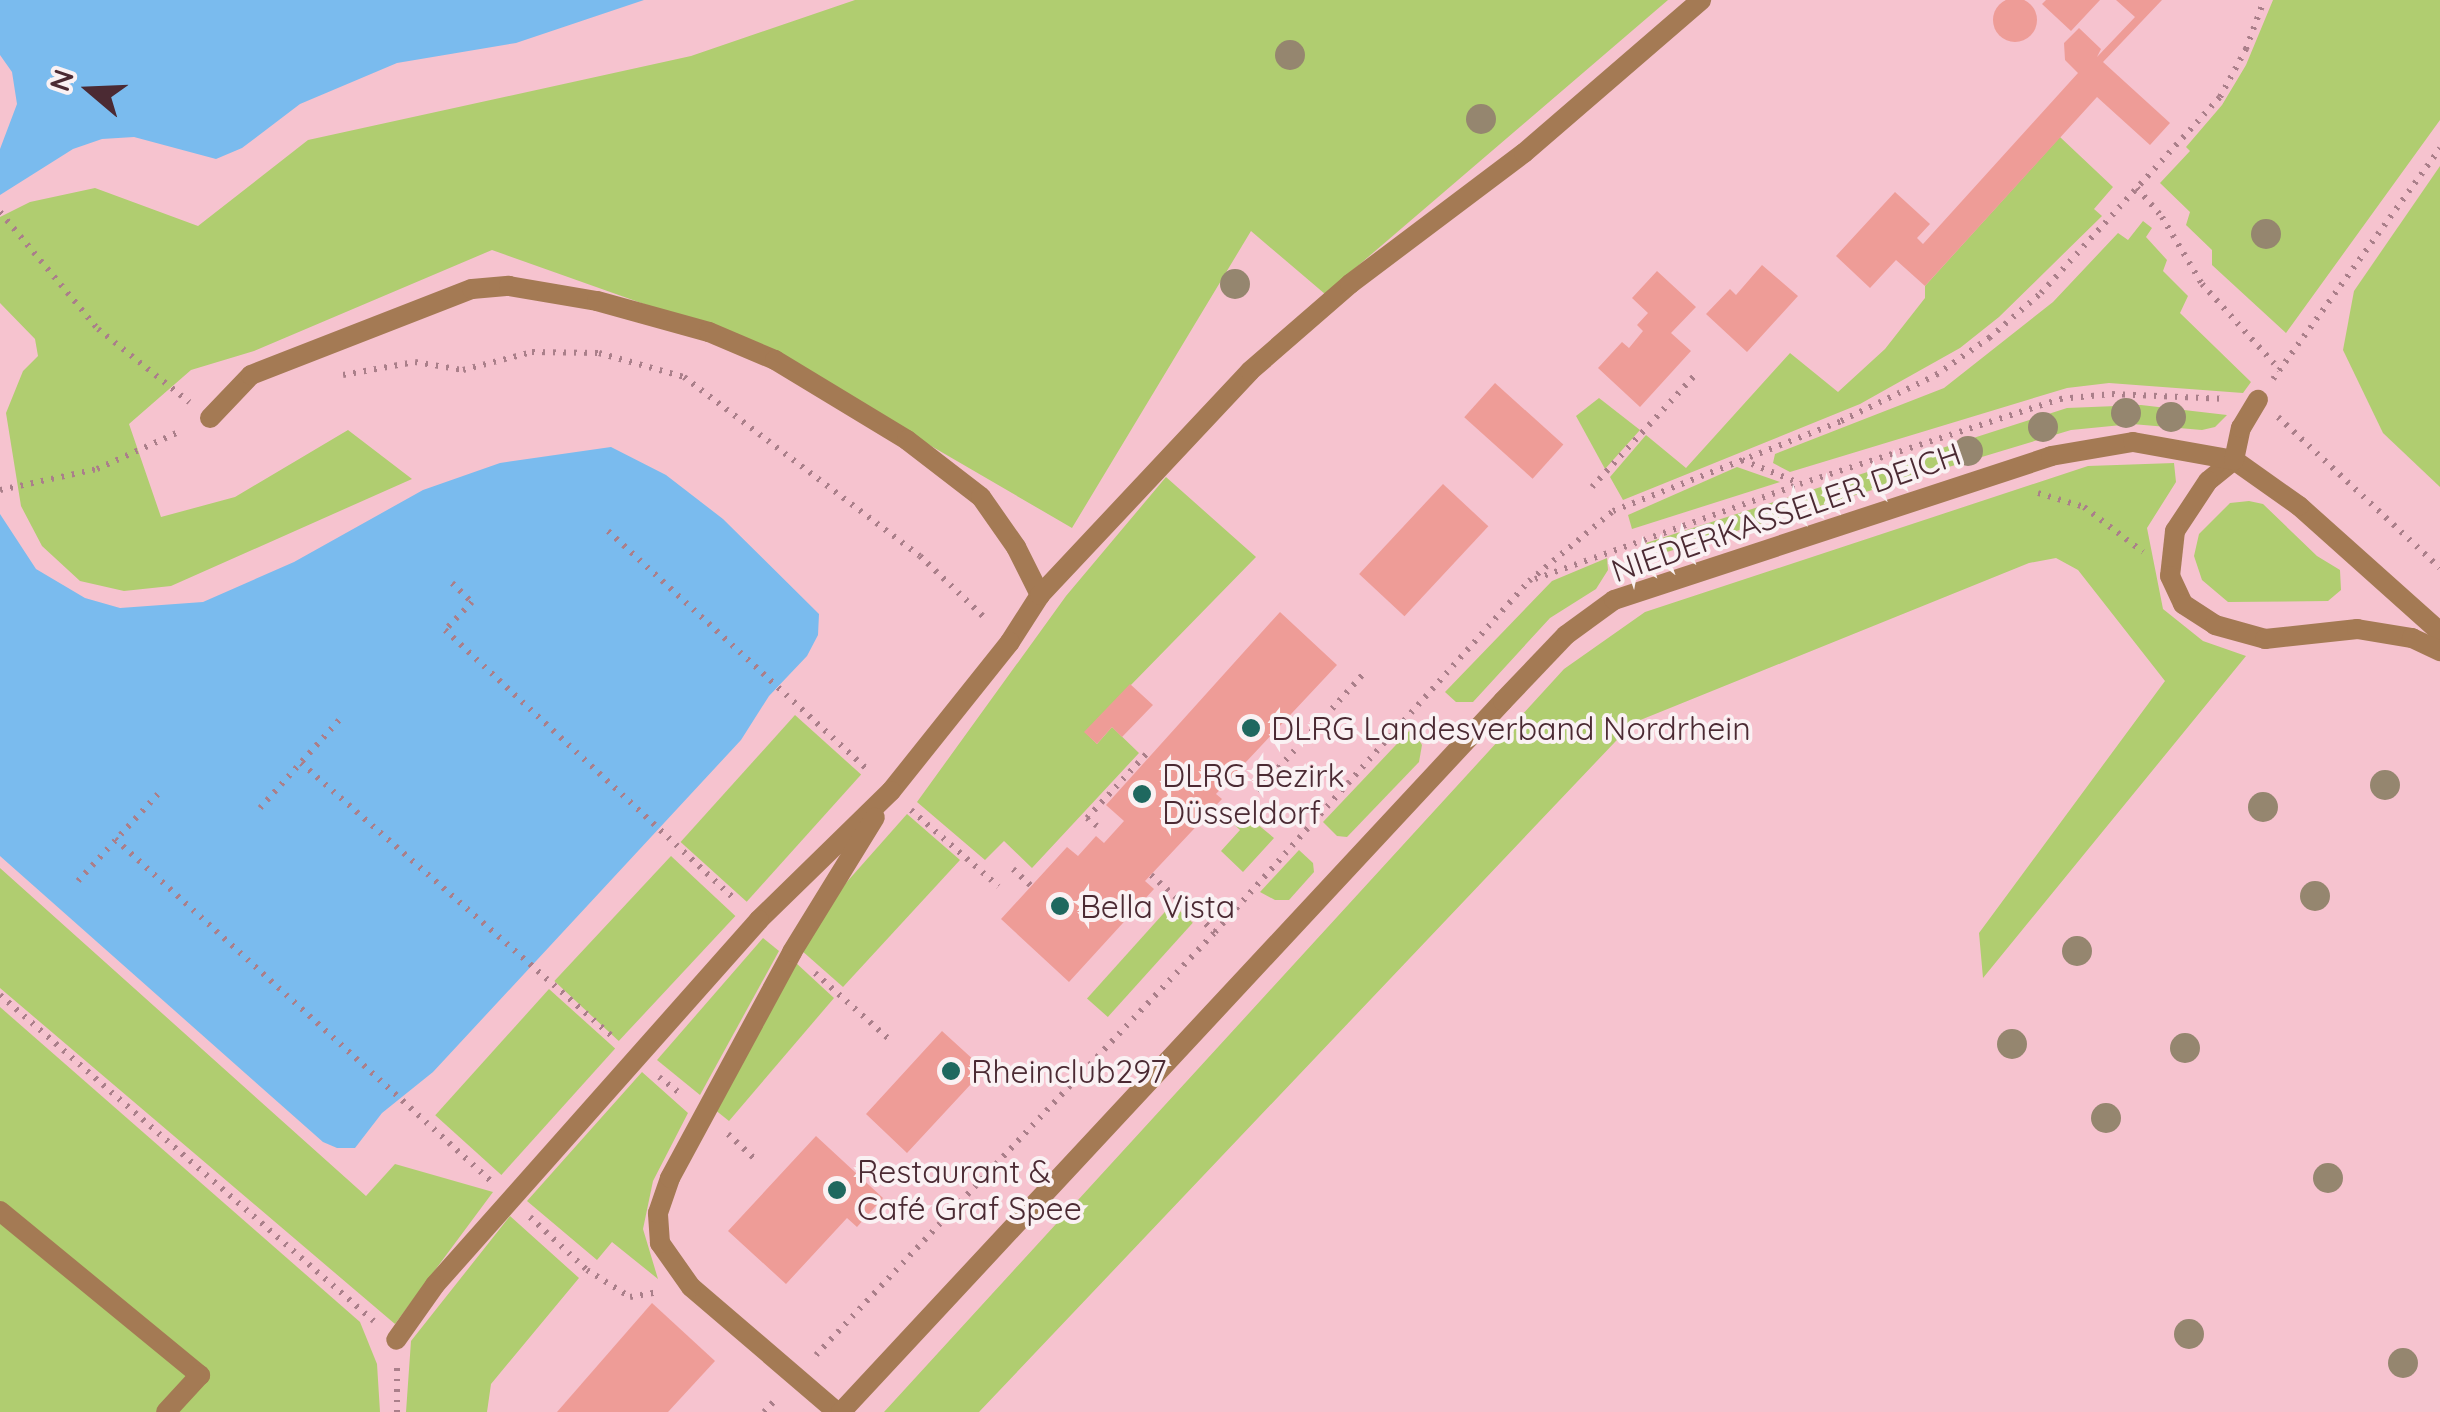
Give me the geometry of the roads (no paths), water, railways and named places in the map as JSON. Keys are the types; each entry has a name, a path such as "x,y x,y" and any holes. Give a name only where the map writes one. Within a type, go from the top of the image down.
{"street":[{"path":"839,1412 691,1287 660,1243 658,1213 670,1178 792,952 891,791 1010,642 1040,595 1250,371 1350,284 1524,153 1700,0"},
{"path":"210,418 251,375 472,289 509,286 597,301 709,332 774,360 906,440 981,497 1016,548 1040,595"},
{"path":"2258,400 2241,428 2234,460 2208,481 2175,530 2170,576 2183,604 2215,625 2265,639 2358,629 2412,638 2440,652"},
{"name":"NIEDERKASSELER DEICH","path":"839,1412 1503,701 1566,636 1614,600 2051,456 2134,442 2234,460"},
{"path":"2234,460 2299,506 2440,632"},
{"path":"396,1340 435,1286 758,920 891,791"},
{"path":"0,1210 200,1375 166,1412"}],"water":[{"path":"0,0 644,0 516,43 397,63 300,104 242,148 216,159 134,137 102,139 73,149 0,195 0,149 17,104 12,72 0,55"},
{"path":"611,447 666,475 723,519 819,614 818,635 807,656 769,696 741,740 433,1072 382,1113 355,1148 337,1148 323,1142 0,856 0,514 36,569 85,598 120,608 203,602 294,562 423,490 500,463"}],"place":[{"name":"DLRG Landesverband Nordrhein","path":"1251,728"},
{"name":"DLRG Bezirk Düsseldorf","path":"1142,794"},
{"name":"Bella Vista","path":"1060,906"},
{"name":"Rheinclub297","path":"951,1071"},
{"name":"Restaurant & Café Graf Spee","path":"837,1190"}]}
